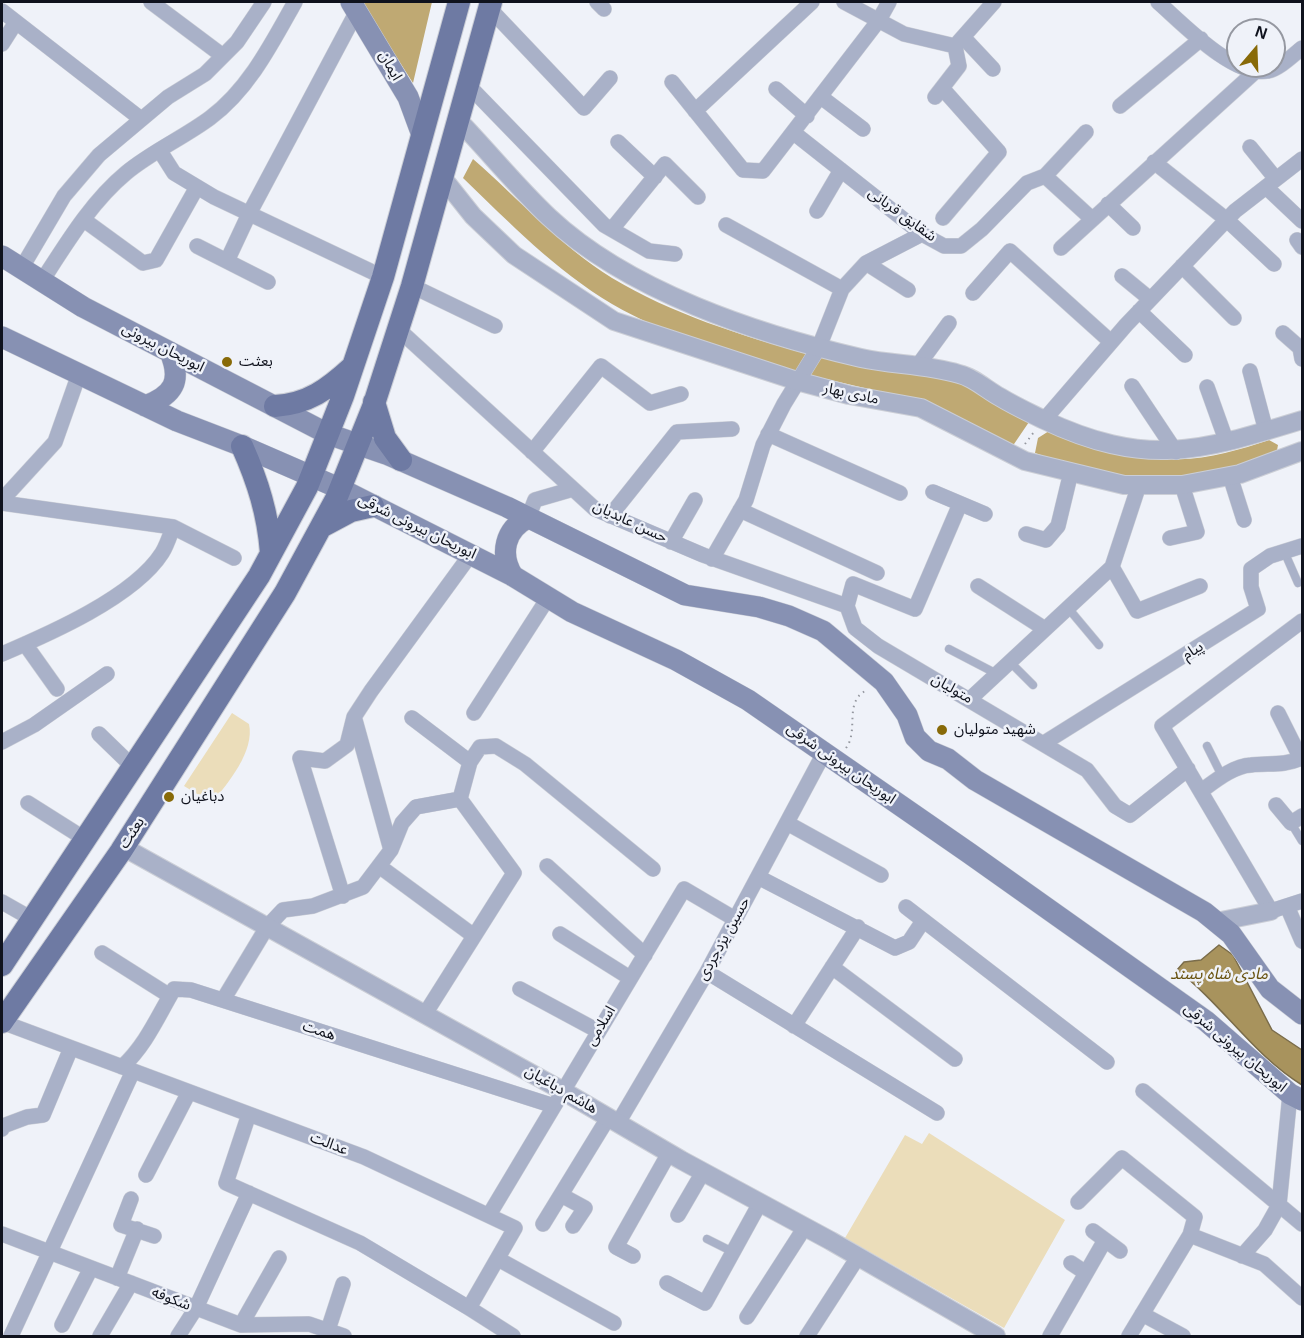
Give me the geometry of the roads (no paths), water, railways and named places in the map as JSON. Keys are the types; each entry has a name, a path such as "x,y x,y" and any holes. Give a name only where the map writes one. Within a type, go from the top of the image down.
{"main road":[{"path":"2,966 271,553 311,476 353,366 383,277 459,2"},
{"name":"بعثت","path":"2,1022 123,847 285,593 340,489 374,402 412,286 490,5"},
{"name":"ایمان","path":"354,6 408,97 422,135"},
{"name":"ابوریحان بیرونی","path":"2,256 83,307 328,434 357,446"},
{"path":"2,337 145,406 311,476"},
{"path":"145,406 163,399 175,382 177,369 170,352"},
{"path":"275,406 308,400 329,388 353,366"},
{"path":"374,402 385,438 401,460"},
{"path":"242,446 260,488 268,522 271,553"},
{"path":"357,446 401,460 528,518 685,595 759,608 789,616 823,631 841,649 884,682 907,715 915,737 929,751 948,759 975,780 1160,885 1216,922 1231,934 1270,989 1302,1013"},
{"name":"ابوریحان بیرونی شرقی","path":"311,476 471,554 548,598 676,660 748,700 1206,1021 1296,1097"},
{"path":"321,527 351,511 373,506"},
{"path":"513,576 506,562 505,547 515,526 528,518"}],"street":[{"path":"151,2 223,56"},
{"path":"21,268 64,196 99,156 168,97 204,75 237,42 264,2"},
{"path":"42,281 84,220 127,172 210,118 240,88 268,53 295,2"},
{"path":"695,111 812,2"},
{"path":"844,2 904,34 959,41 993,69"},
{"path":"672,82 743,170 763,171 821,98 879,20 889,2"},
{"path":"943,218 999,152 938,93 959,66 959,41 993,2"},
{"path":"1158,2 1226,58"},
{"path":"490,5 584,108 610,78"},
{"path":"227,261 354,6"},
{"path":"2,11 141,119"},
{"path":"2,44 16,22"},
{"path":"1120,106 1201,39"},
{"path":"1286,59 1302,48"},
{"path":"1061,248 1248,78"},
{"path":"468,86 604,225 649,250 675,254"},
{"path":"776,89 807,116"},
{"path":"821,98 863,129"},
{"path":"458,120 550,217 610,262 714,314 819,347 864,358 919,364 963,375 1044,420 1121,448 1176,452 1227,443 1302,420"},
{"name":"شقایق قربانی","path":"794,133 922,234 944,246 961,246 982,230 1027,183 1045,176 1086,132"},
{"path":"618,142 655,177"},
{"path":"1250,147 1271,183 1302,220"},
{"path":"160,151 174,173 197,187 383,277"},
{"path":"1044,420 1139,311 1231,215 1302,159"},
{"path":"1154,162 1231,215 1274,264"},
{"path":"612,229 665,164 698,197"},
{"path":"818,211 841,170"},
{"path":"1045,176 1092,219"},
{"name":"مادی بهار","path":"442,177 473,216 514,255 614,321 797,381 849,395 921,408 1017,457 1124,485 1182,485 1230,476 1302,451"},
{"path":"84,220 143,263 156,261 197,187"},
{"path":"1108,204 1133,228"},
{"path":"726,225 842,289"},
{"path":"712,559 740,510 768,434 819,347 842,289 866,263 922,234"},
{"path":"197,246 268,282"},
{"path":"974,293 1010,251 1111,342"},
{"path":"866,263 908,290"},
{"path":"1182,266 1234,318"},
{"path":"1122,276 1150,299"},
{"path":"412,286 495,326"},
{"path":"1139,311 1185,355"},
{"path":"919,364 949,322"},
{"name":"حسن عابدیان","path":"398,329 595,509 712,559 847,606"},
{"path":"1283,333 1300,348 1302,359"},
{"path":"532,452 601,366 651,403 681,394"},
{"path":"1250,371 1266,431"},
{"path":"2,501 56,442 79,374"},
{"path":"1132,386 1176,452"},
{"path":"1207,387 1227,443"},
{"path":"610,516 677,432 732,429"},
{"path":"768,434 900,493"},
{"path":"1026,534 1046,540 1058,526 1071,472"},
{"path":"1230,476 1244,520"},
{"path":"970,699 1113,567 1139,485"},
{"path":"1170,538 1197,532 1182,485"},
{"path":"528,518 535,500 573,489"},
{"path":"933,492 985,514"},
{"path":"671,542 695,500"},
{"path":"2,501 173,527 234,558"},
{"path":"841,649 855,628 847,606 852,584 915,609 960,504"},
{"path":"740,510 876,573"},
{"path":"2,654 56,630 124,591 162,554 173,527"},
{"name":"پیام","path":"1044,743 1258,609 1251,587 1251,569 1270,556 1302,546"},
{"path":"343,896 300,758 325,761 347,745 354,717 471,554"},
{"path":"1113,567 1137,611 1200,586"},
{"path":"978,586 1045,629"},
{"path":"474,713 548,598"},
{"path":"1302,621 1162,726 1201,791 1302,942"},
{"name":"متولیان","path":"855,628 878,646 1087,770 1115,806 1130,815 1188,769"},
{"path":"25,644 57,689"},
{"path":"2,742 34,725 107,674"},
{"path":"1201,791 1222,776 1249,765 1279,765 1302,759 1278,713"},
{"path":"354,717 391,850"},
{"path":"412,718 470,762"},
{"path":"99,734 133,767"},
{"path":"460,798 470,762 480,747 496,746 525,764 653,869"},
{"name":"حسین یزدجردی","path":"543,1224 613,1120 707,972 787,823 831,757"},
{"path":"223,1000 267,927 283,910 313,906 363,887 391,850 402,823 416,807 460,798"},
{"path":"425,1014 514,873 460,798"},
{"path":"28,803 85,839"},
{"path":"1276,805 1297,820"},
{"path":"787,823 881,875"},
{"name":"هاشم دباغیان","path":"123,847 425,1014 558,1098 613,1120 994,1336"},
{"path":"379,866 474,936"},
{"path":"547,866 645,955"},
{"path":"758,877 895,948 909,942 923,921"},
{"name":"اسلامی","path":"489,1215 684,889 735,919"},
{"path":"1216,922 1279,909 1302,901"},
{"path":"2,902 32,919"},
{"path":"906,907 1107,1062"},
{"path":"794,1026 858,927"},
{"path":"560,934 630,978"},
{"path":"11,1336 50,1253 128,1069 170,996 102,953"},
{"path":"832,967 955,1059"},
{"path":"707,972 937,1113"},
{"name":"همت","path":"170,996 174,988 191,990 558,1098"},
{"path":"520,989 598,1031"},
{"name":"عدالت","path":"2,1022 364,1157 515,1228 469,1308"},
{"path":"2,1129 3,1126 27,1117 43,1115 71,1048"},
{"path":"1143,1091 1302,1224"},
{"path":"146,1175 189,1092"},
{"path":"1242,1256 1265,1230 1279,1205 1296,1097"},
{"path":"249,1114 226,1183 360,1244 513,1336"},
{"path":"633,1256 616,1247 669,1153"},
{"path":"1078,1202 1122,1158 1195,1217 1190,1235 1129,1336"},
{"path":"678,1215 703,1172"},
{"path":"178,1336 196,1308 249,1193"},
{"path":"561,1195 585,1208 573,1226"},
{"path":"131,1200 121,1225 154,1236"},
{"path":"667,1283 705,1303 760,1203"},
{"path":"747,1317 805,1227"},
{"path":"100,1336 124,1281 137,1229"},
{"name":"شکوفه","path":"2,1234 242,1325 309,1324 344,1336"},
{"path":"1190,1235 1264,1264 1302,1299"},
{"path":"1050,1336 1086,1273 1099,1236 1120,1251"},
{"path":"807,1336 858,1257"},
{"path":"254,1336 242,1325 279,1258"},
{"path":"498,1259 614,1323"},
{"path":"1071,1263 1086,1273"},
{"path":"62,1325 91,1268"},
{"path":"328,1330 343,1284"},
{"path":"1142,1314 1183,1336"}],"lane":[{"path":"1284,551 1298,583"},
{"path":"1068,608 1099,645"},
{"path":"950,649 997,674"},
{"path":"1010,662 1033,685"},
{"path":"1207,746 1222,776"},
{"path":"1297,820 1302,841"},
{"path":"707,1239 733,1252"}],"water":[{"name":"مادی شاه پسند","path":"1219,945 1233,955 1272,1030 1302,1050 1302,1085 1268,1059 1194,984 1177,970 1184,962 1201,960"}],"place":[{"name":"بعثت","path":"227,362"},
{"name":"شهید متولیان","path":"942,730"},
{"name":"دباغیان","path":"169,797"}]}
